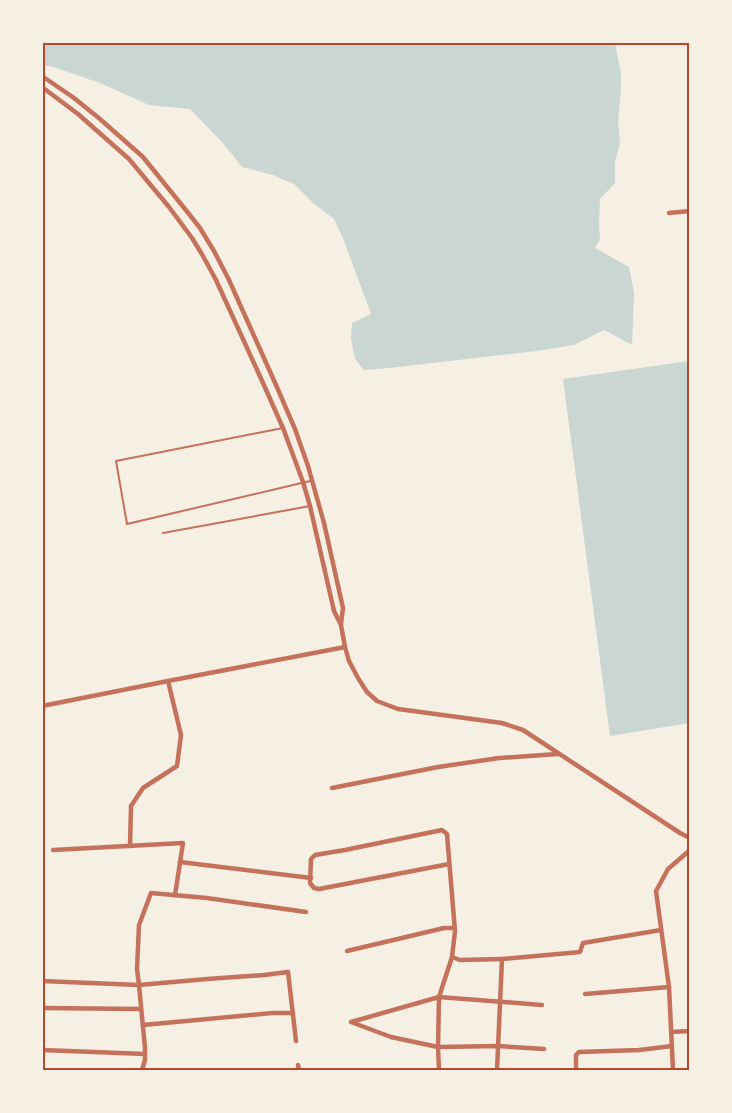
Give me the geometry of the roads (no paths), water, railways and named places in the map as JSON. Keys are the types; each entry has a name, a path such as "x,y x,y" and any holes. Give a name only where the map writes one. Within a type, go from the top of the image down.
{"street":[{"path":"42,76 74,98 143,157 185,208 209,243 226,275 274,379 295,429 313,480 344,608 341,625"},
{"path":"42,87 68,106 128,159 192,238 216,280 283,428 303,482 334,611 341,625 349,661 367,692 377,701 398,709 502,723 524,730 680,834 690,838"},
{"path":"68,106 74,98"},
{"path":"175,216 185,208"},
{"path":"669,213 690,211"},
{"path":"198,248 209,243"},
{"path":"216,280 226,275"},
{"path":"263,382 274,379"},
{"path":"322,562 332,559"},
{"path":"42,706 345,647"},
{"path":"130,846 131,806 143,788 177,766 181,735 168,681"},
{"path":"332,788 438,767 499,758 558,754"},
{"path":"439,1070 439,997 452,957 454,928 447,834 442,830 315,855 311,859 310,878 314,888 319,888 449,864"},
{"path":"53,850 183,843 175,895"},
{"path":"673,1070 668,987 656,891 668,870 690,850"},
{"path":"180,862 310,878"},
{"path":"142,1070 145,1054 137,969 140,925 151,893 306,912"},
{"path":"347,951 444,928 454,928"},
{"path":"452,957 460,960 502,959 580,952 582,943 661,930"},
{"path":"497,1070 502,959"},
{"path":"42,981 139,985 288,972 296,1041"},
{"path":"585,994 668,987"},
{"path":"542,1005 439,997 351,1022 391,1037 438,1047 498,1046 544,1049"},
{"path":"42,1008 141,1009"},
{"path":"143,1025 293,1013"},
{"path":"671,1032 690,1031"},
{"path":"576,1070 576,1055 579,1052 639,1050 672,1046"},
{"path":"42,1050 145,1054"}],"lane":[{"path":"283,428 116,461 127,524 313,480"},
{"path":"163,533 310,506"}]}
